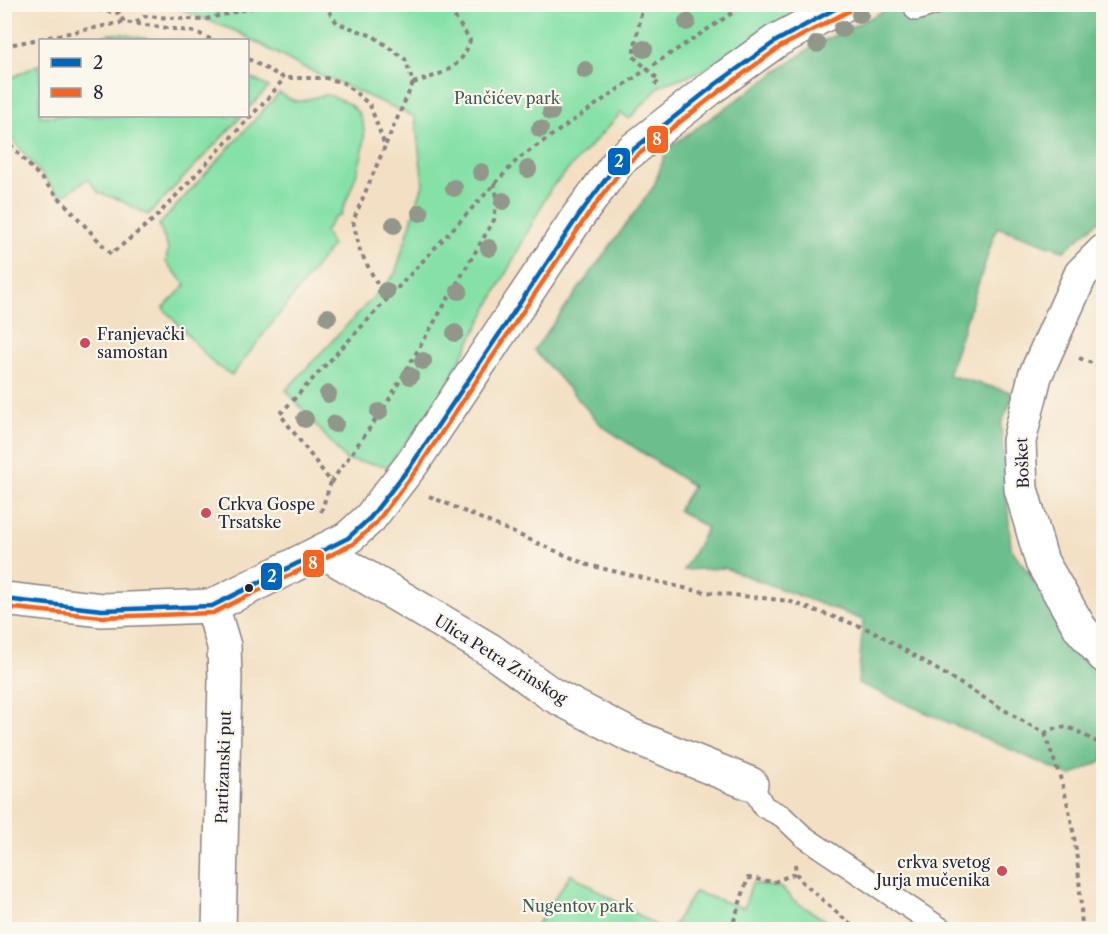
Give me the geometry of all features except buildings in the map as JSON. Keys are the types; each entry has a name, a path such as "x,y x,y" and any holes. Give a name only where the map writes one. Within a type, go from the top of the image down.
{"street":[{"path":"4,599 102,610 212,606 348,538 363,525 399,482 596,191 620,160 716,84 776,41 845,4"},
{"name":"Bošket","path":"1092,631 1042,562 1021,489 1019,441 1035,376 1092,277 1104,251"},
{"name":"Ulica Petra Zrinskog","path":"322,551 490,650 550,694 630,735 751,784"},
{"name":"Partizanski put","path":"212,606 224,646 225,680 219,930"},
{"path":"1092,631 1104,656"}],"lane":[{"path":"751,784 764,807 782,816 790,825 943,930"}],"path":[{"path":"53,4 119,13 124,22"},
{"path":"135,23 145,15 202,20 268,4"},
{"path":"324,4 337,23 373,36 405,59 413,82 353,222 360,251 386,301"},
{"path":"413,82 456,67 467,51 470,40 446,4"},
{"path":"643,4 633,57 659,80"},
{"path":"331,482 280,414 518,159 647,69 746,4"},
{"path":"4,46 124,22 196,32 210,39"},
{"path":"249,60 285,78 326,78 344,83 370,105 385,146"},
{"path":"249,117 285,78"},
{"path":"4,138 111,254 154,219 249,117"},
{"path":"319,517 331,482 384,408 494,220 496,197 494,183"},
{"path":"399,482 588,566 698,591 789,600 873,631 1045,733 1060,776 1071,822 1080,884 1082,930"},
{"path":"1045,733 1058,726 1074,729 1104,744"},
{"path":"790,825 796,873 804,885 857,930"},
{"path":"731,930 748,878 774,882 796,873"}],"green space":[{"name":"Pančićev park","path":"169,5 804,5 713,67 661,85 629,119 621,113 551,188 438,402 388,466 346,460 286,390 395,274 423,184 415,117 296,64 238,32"},
{"path":"896,5 1103,5 1103,217 1064,251 997,227 948,375 1014,393 1001,425 1011,548 1103,678 1103,760 1071,776 858,683 863,620 725,568 684,570 707,528 678,510 693,486 602,426 534,350 654,186 667,149 813,46"},
{"path":"110,34 122,34 148,39 93,39"},
{"path":"39,64 39,117 241,117 148,215 118,199 99,193 88,179 61,197 5,131 5,81"},
{"path":"249,77 269,87 249,108"},
{"path":"279,93 292,100 300,101 328,95 349,104 359,114 364,127 364,141 357,173 341,215 334,218 325,231 332,246 232,375 215,365 163,308 186,285 166,262 168,249 159,225"},
{"name":"Nugentov park","path":"571,874 662,929 534,929"},
{"name":"Nugentov park","path":"752,883 782,888 793,900 839,929 671,929 695,892 744,908"}],"transit line":[{"name":"2","path":"4,599 102,610 212,606 348,538 370,518 412,464 579,215 620,160 716,84 776,41 844,4"},
{"name":"8","path":"4,607 102,617 213,613 353,544 376,523 418,468 585,219 625,165 780,47 849,11"}],"place":[{"name":"Franjevački samostan","path":"85,343"},
{"name":"Crkva Gospe Trsatske","path":"206,513"},
{"name":"crkva svetog Jurja mučenika","path":"1002,871"}]}
